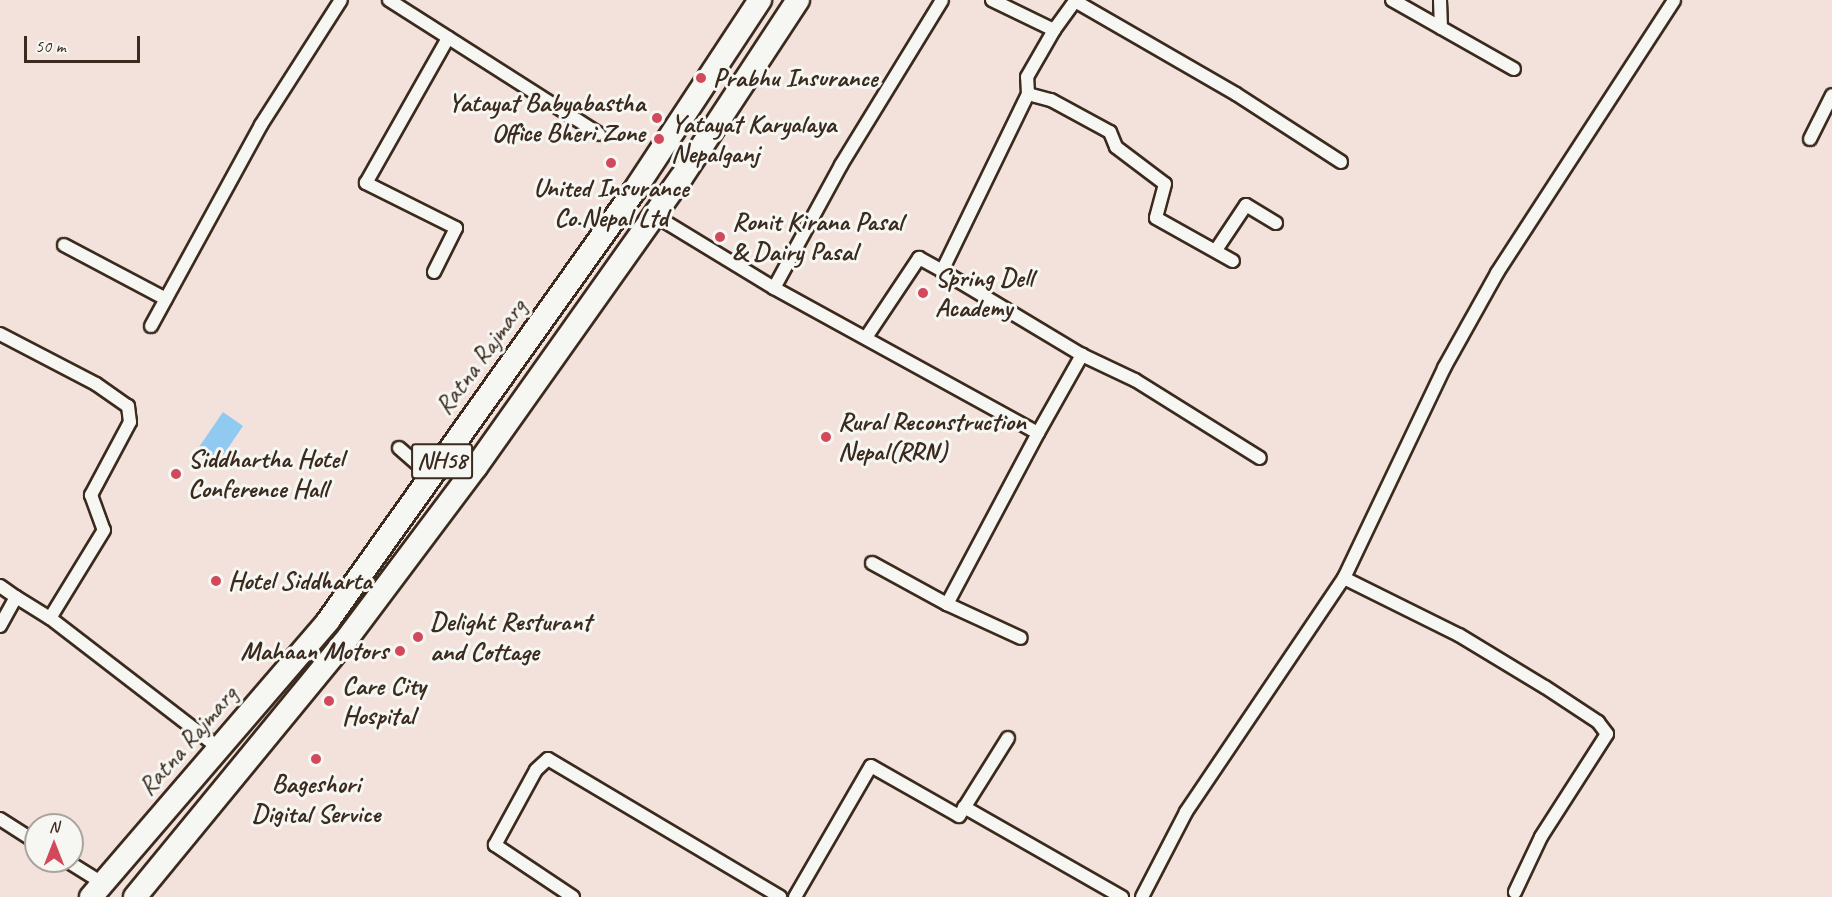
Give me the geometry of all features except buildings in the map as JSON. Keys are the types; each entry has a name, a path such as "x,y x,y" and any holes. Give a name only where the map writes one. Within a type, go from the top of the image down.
{"highway":[{"name":"Ratna Rajmarg","path":"98,890 328,621 634,191 760,0"},
{"name":"NH58","path":"135,897 343,644 476,467 654,215 798,0"}],"street":[{"path":"151,326 261,125 341,0"},
{"path":"389,0 599,134"},
{"path":"774,288 841,165 942,0"},
{"path":"992,0 1054,30"},
{"path":"1392,0 1514,69"},
{"path":"1440,0 1441,28"},
{"path":"1142,897 1186,812 1344,578 1444,368 1497,273 1674,0"},
{"path":"942,271 1028,94 1027,77 1054,30 1076,1 1236,94 1341,162"},
{"path":"434,272 456,228 366,183 448,38"},
{"path":"1028,94 1051,100 1110,132 1116,147 1165,184 1156,218 1233,261"},
{"path":"1810,139 1832,95"},
{"path":"1215,250 1246,205 1276,223"},
{"path":"654,215 774,288 867,336 1038,433"},
{"path":"64,245 166,299"},
{"path":"867,336 918,258 1082,355 1135,380 1260,458"},
{"path":"0,334 96,384 128,406 130,422 91,495 104,530 50,618"},
{"path":"947,604 1082,355"},
{"path":"399,448 431,476"},
{"path":"872,563 947,604 1021,638"},
{"path":"1344,578 1459,636 1545,687 1598,723 1607,734 1541,837 1515,892"},
{"path":"0,586 50,618 219,748"},
{"path":"0,626 16,597"},
{"path":"795,897 870,766 959,816 1008,738"},
{"path":"573,897 495,845 536,770 549,759 780,897"},
{"path":"964,807 1122,897"},
{"path":"0,819 24,834"},
{"path":"80,873 98,890"}],"water":[{"path":"223,412 243,426 215,467 206,461 210,455 199,447"}],"place":[{"name":"Prabhu Insurance","path":"701,78"},
{"name":"Yatayat Babyabastha Office Bheri Zone","path":"657,118"},
{"name":"Yatayat Karyalaya Nepalganj","path":"659,139"},
{"name":"United Insurance Co.Nepal Ltd","path":"611,163"},
{"name":"Ronit Kirana Pasal & Dairy Pasal","path":"720,237"},
{"name":"Spring Dell Academy","path":"923,293"},
{"name":"Rural Reconstruction Nepal(RRN)","path":"826,437"},
{"name":"Siddhartha Hotel Conference Hall","path":"176,474"},
{"name":"Hotel Siddharta","path":"216,581"},
{"name":"Delight Resturant and Cottage","path":"418,637"},
{"name":"Mahaan Motors","path":"400,651"},
{"name":"Care City Hospital","path":"329,701"},
{"name":"Bageshori Digital Service","path":"316,759"}]}
